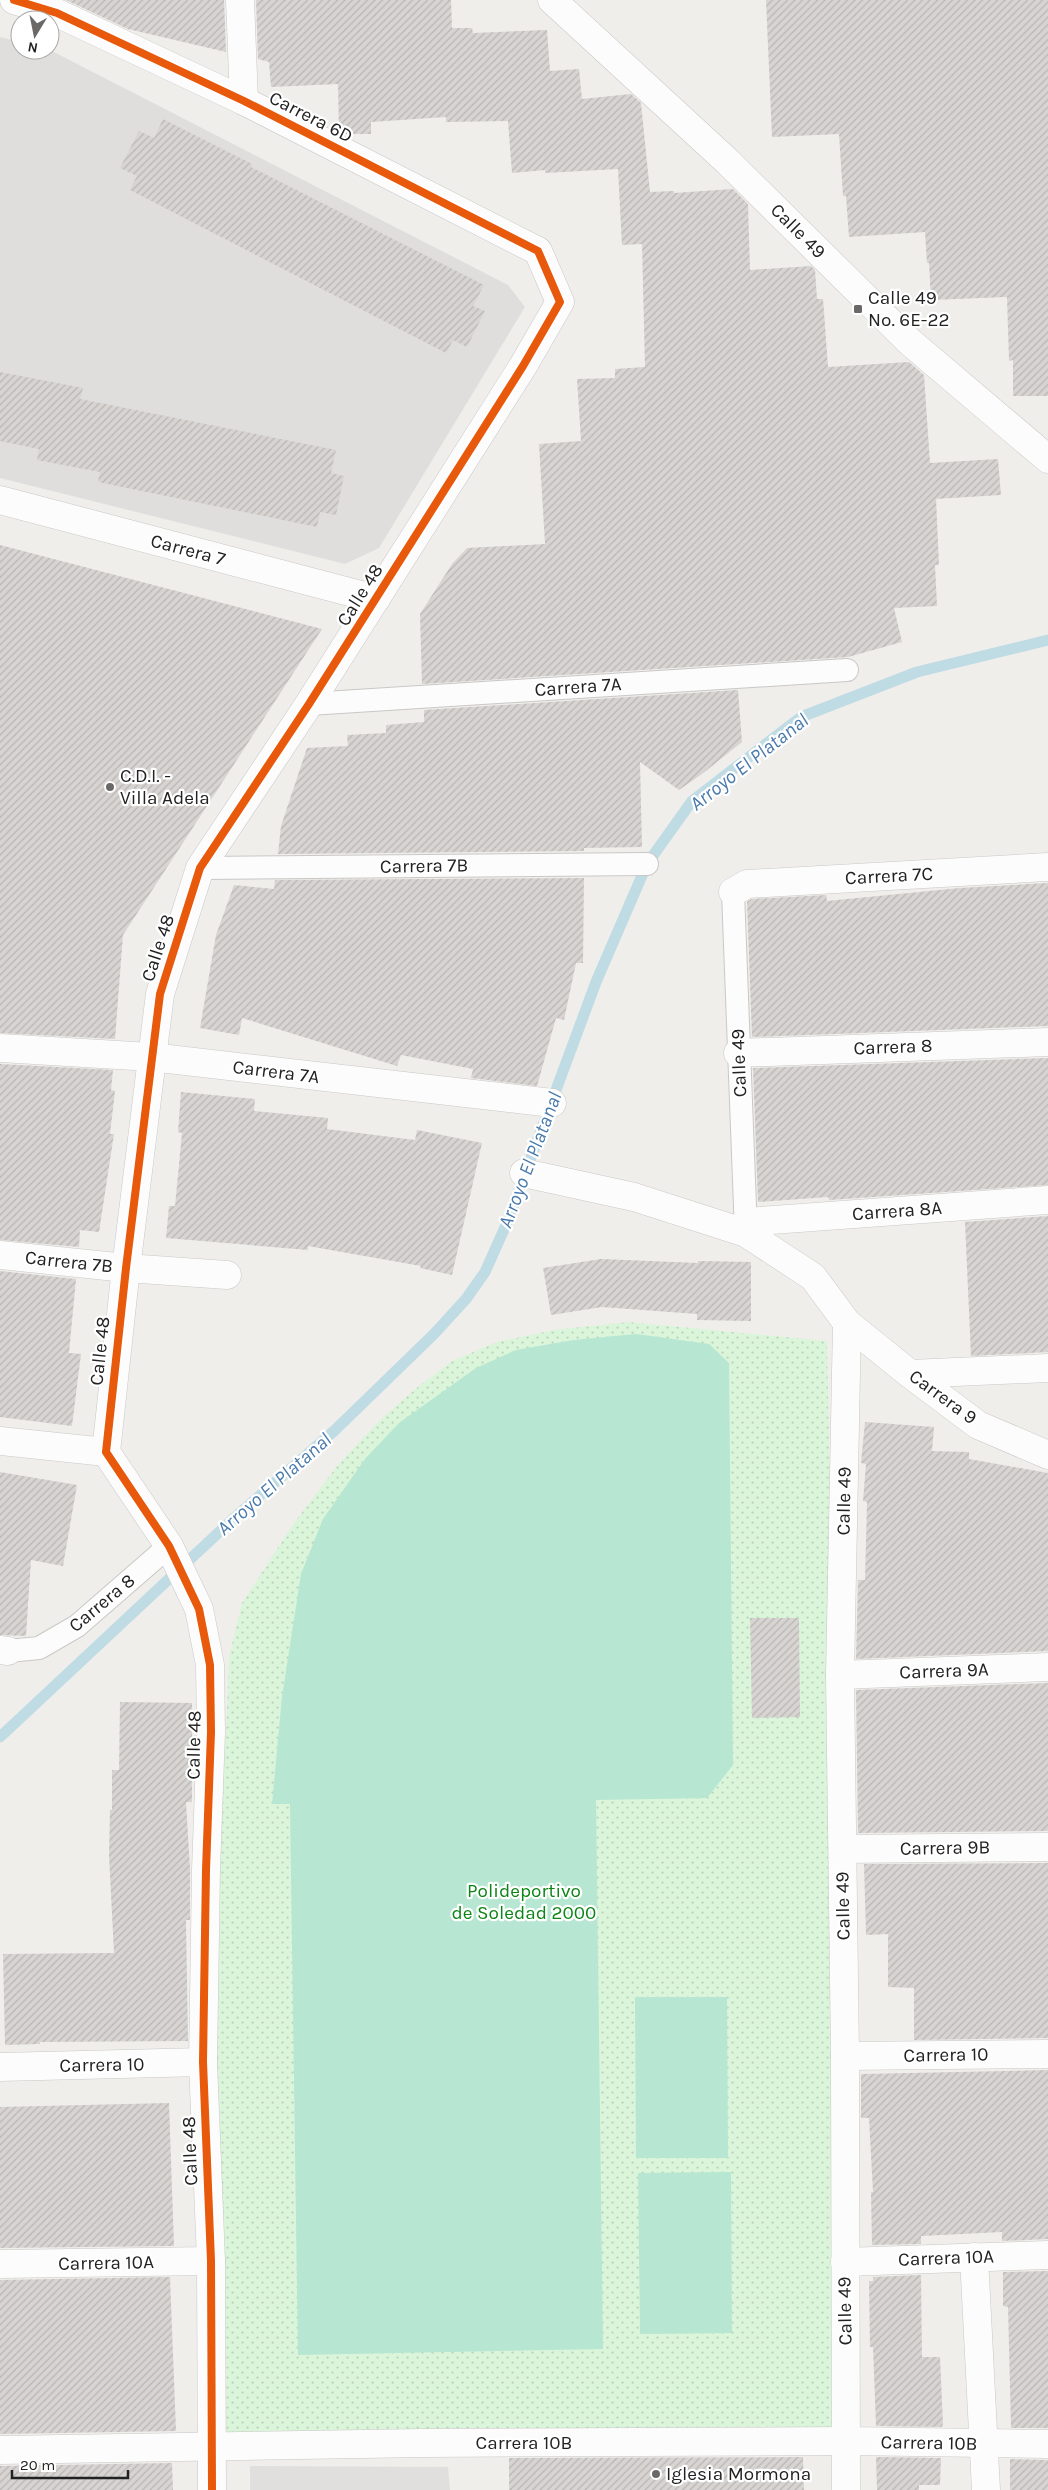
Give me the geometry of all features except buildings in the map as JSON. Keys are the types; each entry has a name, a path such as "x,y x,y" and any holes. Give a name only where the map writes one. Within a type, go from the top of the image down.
{"street":[{"name":"Carrera 6D","path":"14,0 57,14 244,101 538,251 560,302"},
{"path":"240,0 244,101"},
{"name":"Calle 49","path":"552,0 727,161 910,342 1048,459"},
{"name":"Calle 48","path":"212,2490 211,2261 203,2062 211,1732 210,1665 199,1609 168,1546 106,1452 126,1268 160,994 200,868 376,599 523,366 560,302"},
{"name":"Carrera 7","path":"0,500 376,599"},
{"name":"Carrera 7C","path":"733,892 747,884 1048,866"},
{"name":"Carrera 8","path":"738,1053 1048,1042"},
{"name":"Carrera 7A","path":"0,1048 151,1057 552,1103"},
{"path":"524,1173 634,1197 746,1228"},
{"name":"Carrera 8A","path":"746,1228 1048,1200"},
{"name":"Carrera 9","path":"746,1228 813,1277 848,1323 910,1374 978,1425 1048,1455"},
{"name":"Carrera 7B","path":"0,1255 126,1268 227,1275"},
{"name":"Calle 49","path":"846,2490 845,2056 840,1675 848,1323"},
{"path":"910,1374 1048,1368"},
{"path":"0,1441 106,1452"},
{"name":"Carrera 9A","path":"840,1675 1048,1667"},
{"name":"Carrera 9B","path":"843,1849 1048,1846"},
{"name":"Carrera 10","path":"845,2056 1048,2054"},
{"name":"Carrera 10","path":"0,2067 203,2062"},
{"name":"Carrera 10A","path":"845,2262 974,2256 1048,2255"},
{"path":"974,2256 986,2490"},
{"name":"Carrera 10A","path":"0,2264 211,2261"},
{"name":"Carrera 10B","path":"0,2450 212,2448 423,2443 846,2441 1048,2444"}],"lane":[{"name":"Carrera 7A","path":"309,704 847,670"},
{"name":"Carrera 7B","path":"200,868 647,864"},
{"name":"Calle 49","path":"733,892 746,1228"},
{"name":"Carrera 8","path":"4,1650 39,1648 77,1626 168,1546"}],"shaded area":[{"path":"0,37 10,40 10,60 60,60 60,55 508,285 525,307 379,548 345,564 0,478"},
{"path":"250,2466 448,2467 450,2490 250,2490"}],"green space":[{"name":"Polideportivo de Soledad 2000","path":"628,1322 827,1341 834,1674 838,2436 223,2443 211,1872 226,1733 229,1657 242,1603 294,1523 337,1466 378,1422 414,1390 452,1361 497,1342 554,1330"},
{"path":"636,1334 709,1344 729,1363 733,1765 707,1798 596,1800 603,2349 298,2355 290,1804 272,1804 282,1697 301,1574 323,1519 365,1459 399,1423 476,1368 516,1350 574,1340"},
{"path":"635,1997 727,1997 728,2158 636,2158"},
{"path":"731,2172 732,2333 640,2334 638,2173"}],"waterway":[{"name":"Arroyo El Platanal","path":"0,1737 232,1520 334,1431 434,1334 466,1299 485,1272 506,1225 596,982 647,864 692,801 801,717 917,672 1048,640"}],"cycle path":[{"path":"14,0 57,13 244,101 538,251 560,302 523,366 309,704 200,868 160,994 126,1268 106,1452 169,1546 199,1609 210,1665 211,1732 206,1870 203,2062 211,2261 212,2490"}],"place":[{"name":"Calle 49 No. 6E-22","path":"858,309"},
{"name":"C.D.I. - Villa Adela","path":"110,787"},
{"name":"Iglesia Mormona","path":"656,2474"}]}
